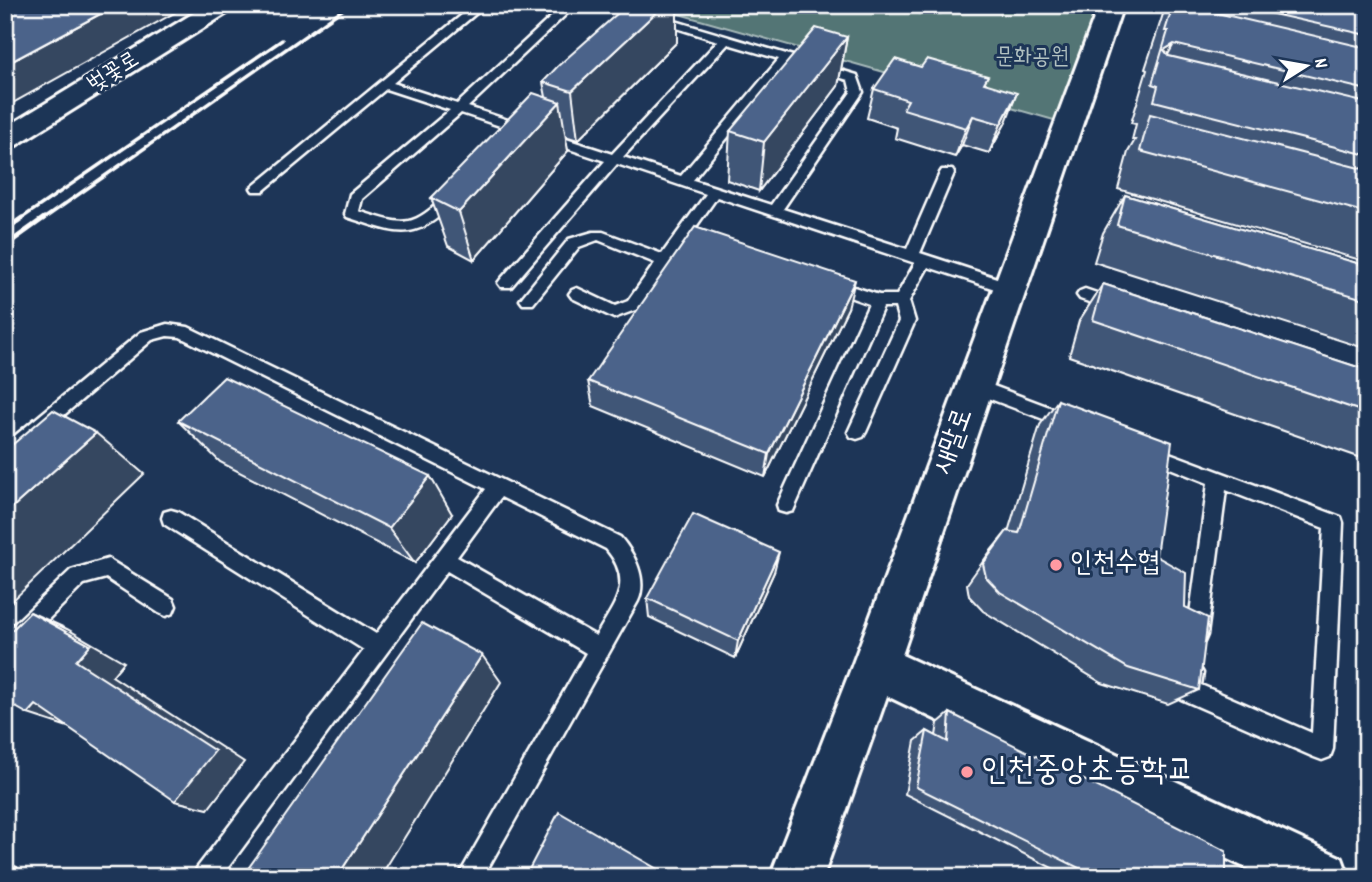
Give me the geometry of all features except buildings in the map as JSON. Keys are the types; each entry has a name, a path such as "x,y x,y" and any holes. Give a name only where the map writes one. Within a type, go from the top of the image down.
{"street":[{"name":"벚꽃로","path":"5,140 224,5"},
{"name":"새말로","path":"796,877 1111,5"},
{"path":"874,666 1323,877"}],"lane":[{"path":"258,188 481,5"},
{"path":"466,184 429,221 405,230 352,214 355,197 459,108 571,5"},
{"path":"609,5 636,20 726,40 853,78 857,92 774,211"},
{"path":"506,283 614,159 726,40"},
{"path":"684,182 786,58"},
{"path":"384,84 1010,288"},
{"path":"857,432 907,321 901,301 947,173"},
{"path":"577,294 614,312 633,304 664,261 690,236 714,192"},
{"path":"528,300 574,243 598,235 664,261"},
{"path":"813,279 878,301 901,301"},
{"path":"1085,295 1136,312"},
{"path":"786,505 878,301"},
{"path":"5,455 147,336 167,330 182,331 613,543 627,559 632,576 631,594 470,877"},
{"path":"975,386 1090,430"},
{"path":"1128,444 1334,523 1322,750 1189,691 1218,479"},
{"path":"206,877 499,486"},
{"path":"171,518 378,647"},
{"path":"444,559 600,650"},
{"path":"5,648 78,576 108,568 166,606"}],"path":[{"path":"869,5 918,16 947,15 980,5"}],"shaded area":[{"name":"인천중앙초등학교","path":"875,666 1323,877 796,877"}],"green space":[{"name":"문화공원","path":"647,5 1111,5 1068,124"}],"railway":[{"path":"42,220 349,5"},
{"path":"19,220 282,40"},
{"path":"5,230 22,218"},
{"path":"5,246 44,218"}],"place":[{"name":"인천수협","path":"1056,565"},
{"name":"인천중앙초등학교","path":"967,772"}]}
